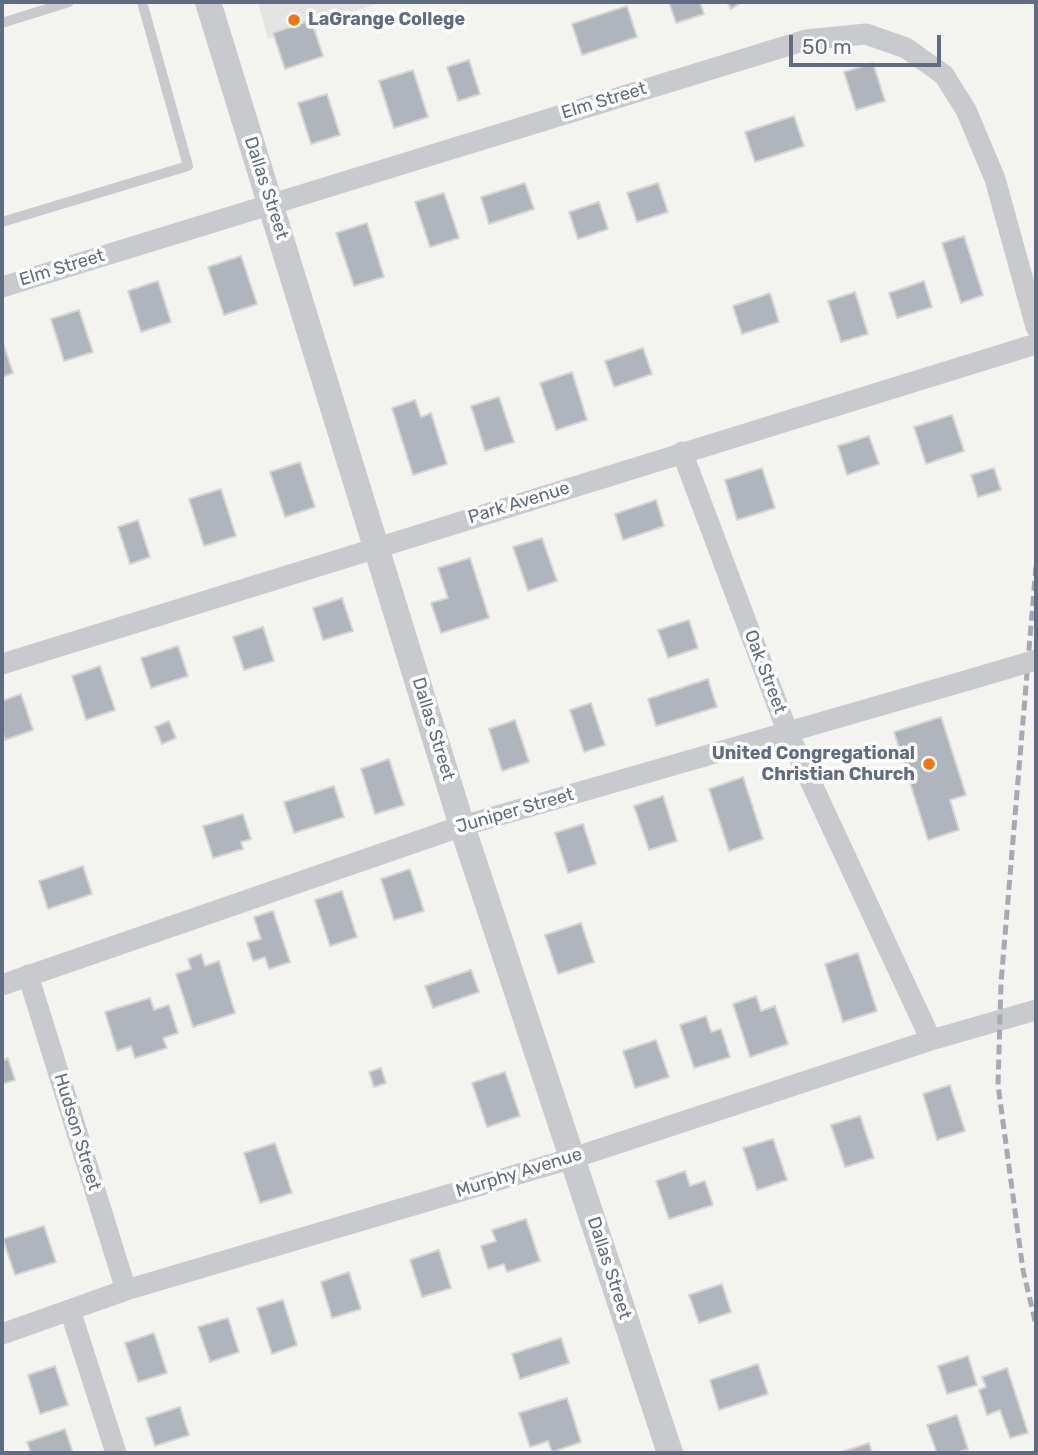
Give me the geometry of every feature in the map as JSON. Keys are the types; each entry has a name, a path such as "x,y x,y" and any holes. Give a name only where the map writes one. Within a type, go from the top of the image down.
{"street":[{"name":"Dallas Street","path":"208,2 279,225 462,826 670,1453"},
{"name":"Elm Street","path":"2,287 807,40 866,34 906,48 944,75 966,110 995,179 1036,327"},
{"name":"Park Avenue","path":"2,664 1036,344"},
{"name":"Oak Street","path":"682,452 788,733 931,1040"},
{"name":"Juniper Street","path":"2,985 462,826 1036,660"},
{"name":"Hudson Street","path":"28,975 126,1290"},
{"name":"Murphy Avenue","path":"2,1334 126,1290 573,1157 931,1040 1036,1010"},
{"path":"70,1310 116,1453"}],"lane":[{"path":"2,23 69,2"},
{"path":"2,222 188,166 142,2"}],"shaded area":[{"name":"LaGrange College","path":"258,2 383,2 268,39"}],"building":[{"path":"669,2 700,2 704,14 676,23"},
{"path":"727,2 742,2 731,9"},
{"path":"627,6 637,37 582,55 572,24"},
{"path":"311,20 323,56 285,69 273,33"},
{"path":"469,60 480,94 458,101 447,67"},
{"path":"873,63 885,101 856,110 844,72"},
{"path":"413,70 428,117 394,128 379,81"},
{"path":"327,94 340,135 311,144 298,103"},
{"path":"794,116 804,146 755,162 745,132"},
{"path":"525,183 534,209 489,224 481,197"},
{"path":"658,183 668,212 637,222 627,193"},
{"path":"444,193 459,238 430,247 415,202"},
{"path":"599,202 608,229 578,239 569,212"},
{"path":"367,223 384,277 354,286 336,233"},
{"path":"964,236 983,295 961,303 942,243"},
{"path":"241,256 257,304 224,315 208,267"},
{"path":"158,281 171,322 141,332 128,291"},
{"path":"924,281 932,307 897,318 889,293"},
{"path":"855,292 868,334 841,342 828,301"},
{"path":"770,293 779,322 742,334 733,306"},
{"path":"79,310 93,352 64,361 51,319"},
{"path":"2,340 13,373 2,377"},
{"path":"643,348 652,374 614,387 605,361"},
{"path":"572,372 587,420 556,430 540,383"},
{"path":"499,397 514,442 485,451 471,406"},
{"path":"415,400 421,417 431,413 447,464 413,475 392,408"},
{"path":"952,415 964,451 926,464 914,427"},
{"path":"869,436 879,464 847,475 838,446"},
{"path":"300,462 315,507 285,517 270,472"},
{"path":"762,468 775,508 737,520 725,480"},
{"path":"994,468 1001,490 978,497 971,475"},
{"path":"221,489 236,536 204,546 189,499"},
{"path":"656,500 664,526 623,540 615,514"},
{"path":"138,520 150,557 130,564 118,527"},
{"path":"542,538 557,581 528,591 513,547"},
{"path":"470,558 489,618 441,633 431,603 448,598 438,568"},
{"path":"342,598 353,631 323,640 313,608"},
{"path":"689,620 698,648 668,658 658,630"},
{"path":"263,627 274,661 244,670 233,637"},
{"path":"178,646 188,676 151,688 141,658"},
{"path":"100,666 115,710 86,720 72,676"},
{"path":"708,679 717,707 656,726 648,699"},
{"path":"21,694 33,730 5,740 2,730 2,701"},
{"path":"591,703 605,745 584,752 570,710"},
{"name":"United Congregational Christian Church","path":"941,717 966,795 950,800 959,830 928,840 894,732"},
{"path":"515,720 529,762 502,771 489,729"},
{"path":"169,721 176,738 162,744 155,727"},
{"path":"389,759 404,805 375,814 361,769"},
{"path":"743,777 763,839 729,851 709,789"},
{"path":"334,786 344,817 294,833 284,802"},
{"path":"663,796 677,841 649,850 634,806"},
{"path":"243,814 251,839 241,842 243,849 213,858 203,826"},
{"path":"583,824 596,864 568,873 555,833"},
{"path":"83,866 92,894 48,909 39,881"},
{"path":"410,869 424,911 394,920 381,879"},
{"path":"342,891 357,937 330,946 315,900"},
{"path":"273,911 290,962 269,969 265,957 253,961 247,943 261,939 254,917"},
{"path":"581,923 594,962 558,974 545,935"},
{"path":"858,953 877,1011 843,1022 825,964"},
{"path":"201,954 205,966 219,961 235,1013 193,1027 176,974 191,969 188,959"},
{"path":"471,970 479,992 433,1008 425,986"},
{"path":"756,996 761,1011 775,1006 788,1044 750,1057 733,1004"},
{"path":"150,998 154,1010 169,1005 178,1033 163,1038 167,1048 135,1058 131,1046 117,1051 105,1012"},
{"path":"706,1016 711,1032 721,1029 730,1057 694,1068 680,1025"},
{"path":"656,1040 669,1077 635,1088 623,1051"},
{"path":"8,1058 15,1080 2,1084 2,1061"},
{"path":"381,1068 386,1083 374,1087 369,1072"},
{"path":"505,1072 520,1116 487,1127 472,1083"},
{"path":"950,1085 965,1131 937,1140 923,1094"},
{"path":"860,1116 874,1158 845,1167 831,1125"},
{"path":"773,1139 787,1180 757,1190 743,1148"},
{"path":"275,1143 292,1193 260,1203 244,1153"},
{"path":"685,1171 690,1186 705,1181 713,1205 669,1219 656,1181"},
{"path":"526,1219 540,1261 507,1272 504,1264 488,1269 481,1246 496,1241 492,1230"},
{"path":"44,1226 56,1262 15,1275 3,1239"},
{"path":"439,1250 451,1288 422,1297 410,1260"},
{"path":"349,1272 361,1309 332,1318 321,1282"},
{"path":"722,1284 731,1312 699,1323 689,1295"},
{"path":"283,1300 297,1345 272,1354 257,1308"},
{"path":"228,1318 239,1352 210,1362 198,1327"},
{"path":"154,1333 167,1373 138,1382 125,1343"},
{"path":"561,1338 569,1363 520,1379 512,1354"},
{"path":"968,1356 977,1385 947,1394 938,1366"},
{"path":"758,1364 768,1394 719,1410 710,1380"},
{"path":"55,1366 68,1405 40,1414 28,1375"},
{"path":"1007,1368 1028,1433 1010,1438 1000,1410 987,1415 979,1390 986,1387 982,1377"},
{"path":"567,1398 581,1442 552,1452 548,1441 530,1447 519,1413"},
{"path":"180,1407 189,1435 155,1446 146,1418"},
{"path":"957,1415 968,1449 956,1453 937,1453 927,1425"},
{"path":"65,1429 73,1453 31,1453 27,1442"},
{"path":"869,1443 872,1453 839,1453"}],"railway":[{"path":"1036,566 1001,983 998,1085 1023,1270 1036,1325"}],"place":[{"name":"LaGrange College","path":"294,20"},
{"name":"United Congregational Christian Church","path":"929,764"}]}
